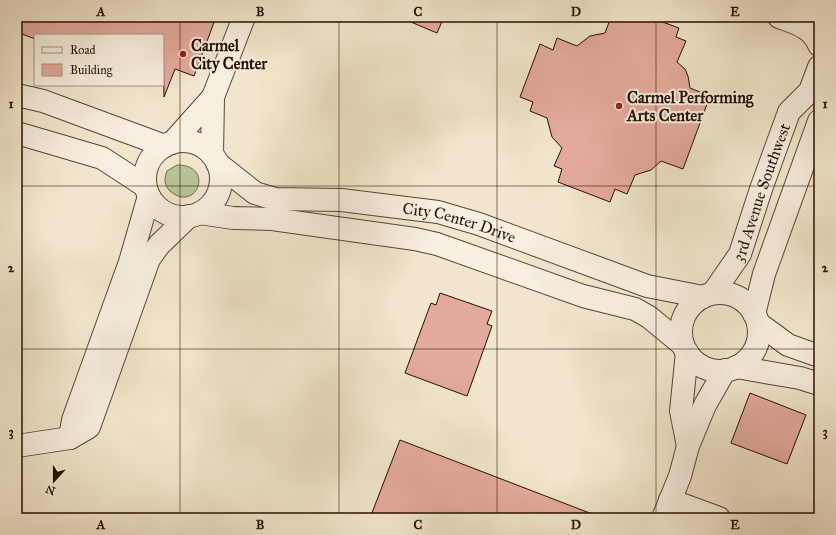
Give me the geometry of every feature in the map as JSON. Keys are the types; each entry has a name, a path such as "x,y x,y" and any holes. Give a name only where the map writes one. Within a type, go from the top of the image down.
{"street":[{"path":"70,438 73,420 130,262 147,191 147,166 154,154 169,144 213,97 244,17"},
{"path":"779,17 800,25 809,31 816,38 819,45"},
{"name":"3rd Avenue Southwest","path":"708,295 740,254 761,189 789,112 810,91 819,68"},
{"path":"810,91 819,118"},
{"path":"17,95 43,101 169,144 181,141 198,144 215,159"},
{"path":"17,446 70,438 89,427 148,259 159,245 195,214 210,205 217,196 220,180 215,159 213,97"},
{"name":"3rd Avenue Southwest","path":"756,318 764,274 819,121"},
{"path":"17,133 102,158 147,191 155,204 164,212 176,216 195,214"},
{"name":"City Center Drive","path":"215,159 255,193 275,198 341,200 438,212 479,224 647,286 708,295"},
{"name":"City Center Drive","path":"195,214 233,218 272,219 415,239 437,244 583,296 635,309 646,314 685,348"},
{"path":"688,446 681,411 685,348 682,323 686,313 693,303 708,295 724,293 734,295 744,301 756,318 788,345 819,356"},
{"path":"719,518 666,509 680,476 688,446 705,404 731,369 746,362 758,342 756,318"},
{"path":"685,348 695,362 714,370 731,369 800,378 819,384"}],"green space":[{"path":"177,165 189,167 196,172 199,179 198,187 194,193 188,197 179,196 170,191 166,184 165,179 167,171"}],"building":[{"name":"Carmel City Center","path":"17,17 216,17 194,76 175,69 164,97 164,34 34,34 34,39 17,32"},
{"path":"399,17 444,17 437,33"},
{"name":"Carmel Performing Arts Center","path":"611,17 649,17 679,28 676,37 686,41 677,62 685,69 690,88 710,96 683,169 661,161 651,170 635,175 627,194 615,189 610,202 558,182 562,169 554,166 562,148 552,137 547,118 530,111 533,102 520,97 540,44 553,50 557,38 577,46 590,36 605,33"},
{"path":"440,293 492,311 487,324 492,326 467,396 405,373 431,303 436,305"},
{"path":"750,393 806,415 787,464 731,443"},
{"path":"400,440 600,517 600,518 370,518"}],"place":[{"name":"Carmel City Center","path":"183,54"},
{"name":"Carmel Performing Arts Center","path":"619,106"}]}
